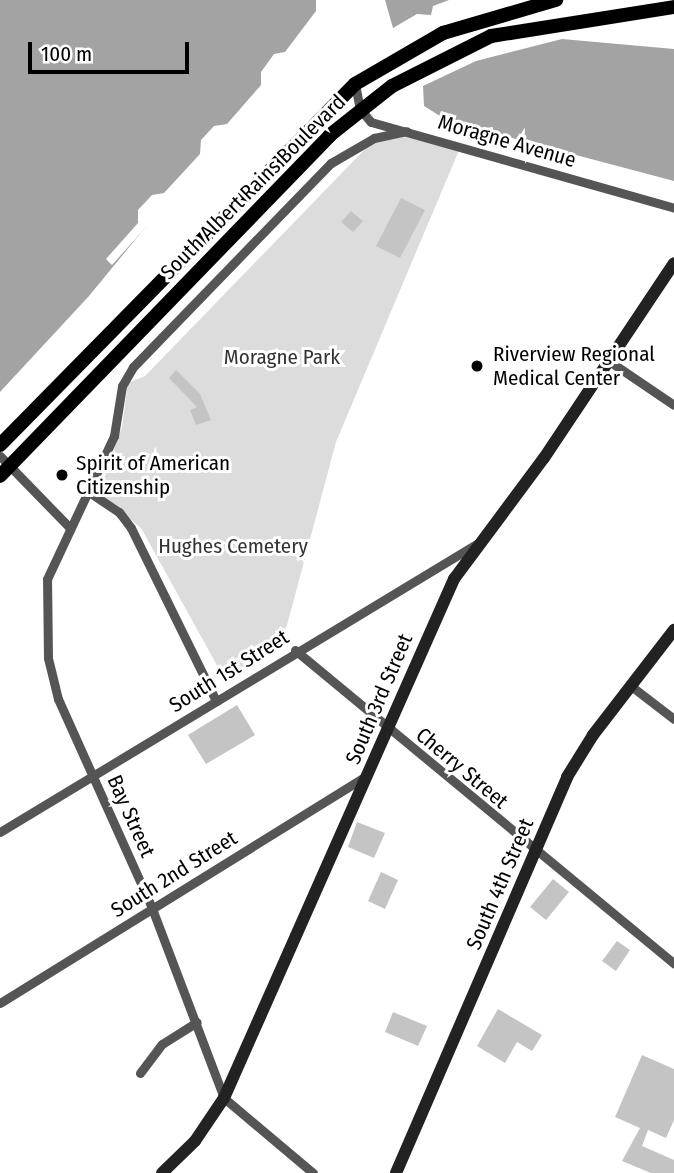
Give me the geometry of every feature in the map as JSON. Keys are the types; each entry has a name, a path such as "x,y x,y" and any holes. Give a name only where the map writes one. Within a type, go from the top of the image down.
{"main road":[{"name":"South Albert Rains Boulevard","path":"0,445 355,84 463,25 556,0"},
{"name":"South Albert Rains Boulevard","path":"3,466 360,109 428,63 491,36 674,7"},
{"name":"South 3rd Street","path":"162,1173 195,1141 224,1098 441,603 478,543 524,487 674,263"},
{"name":"South 4th Street","path":"396,1173 567,777 674,629"}],"street":[{"path":"355,84 360,109"},
{"name":"Moragne Avenue","path":"360,109 371,122 674,208"},
{"name":"Bay Street","path":"224,1098 152,908 58,699 48,659 47,579 69,527 89,492 114,436 122,386 133,367 331,163 374,138 406,131"},
{"path":"609,361 674,405"},
{"path":"3,466 69,527"},
{"path":"89,492 119,512 131,528 216,701"},
{"name":"South 1st Street","path":"0,831 216,701 295,650 478,543"},
{"name":"Cherry Street","path":"295,650 674,964"},
{"path":"631,686 674,719"},
{"name":"South 2nd Street","path":"0,1003 366,776"},
{"path":"140,1073 162,1044 197,1022"},
{"path":"224,1098 313,1173"}],"green space":[{"name":"Moragne Park","path":"412,135 460,148 336,442 282,644 224,678 141,528 99,493 122,427 128,383 145,376 370,144"}],"shaded area":[{"path":"0,0 332,0 89,296 0,392"},
{"path":"385,0 449,0 433,6 431,15 417,14 393,28"},
{"path":"562,39 674,49 674,181 448,121 424,106 423,86 476,61"}],"pier":[{"path":"316,0 335,0 264,95 112,265 106,259 138,223 138,210 152,195 164,193 200,154 201,140 214,126 227,124 261,85 261,72 274,54 285,52 316,11"}],"building":[{"path":"401,198 425,210 400,258 376,246"},
{"path":"351,211 363,221 353,232 341,222"},
{"path":"176,370 200,394 211,420 196,425 190,410 197,407 169,378"},
{"path":"237,705 255,735 206,764 188,735"},
{"path":"357,822 385,833 374,858 348,847"},
{"path":"381,872 398,880 385,909 368,901"},
{"path":"553,879 569,892 546,920 530,907"},
{"path":"617,941 630,950 616,971 602,961"},
{"path":"498,1009 542,1035 532,1051 517,1042 505,1063 477,1046"},
{"path":"393,1012 427,1026 418,1046 385,1032"},
{"path":"642,1055 674,1069 674,1120 666,1138 648,1130 642,1146 674,1160 674,1173 651,1173 622,1161 640,1128 615,1117"}],"place":[{"name":"Riverview Regional Medical Center","path":"477,366"},
{"name":"Spirit of American Citizenship","path":"62,475"}],"park label":[{"name":"Hughes Cemetery","path":"233,546"}]}
